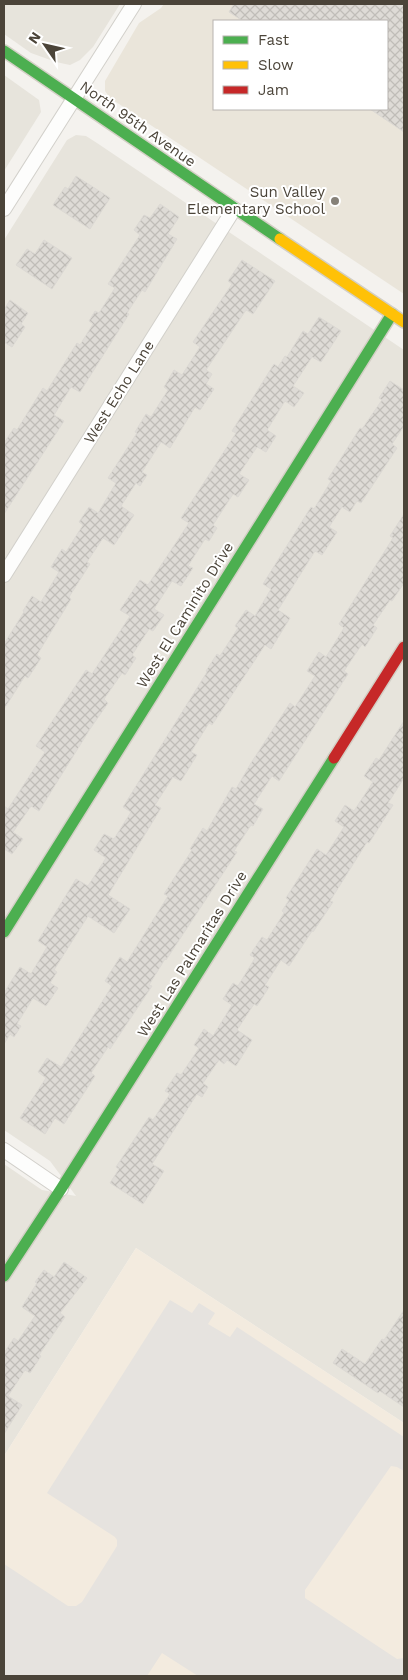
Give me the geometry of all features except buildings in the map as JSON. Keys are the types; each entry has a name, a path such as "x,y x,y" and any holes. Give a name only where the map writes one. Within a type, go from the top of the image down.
{"street":[{"path":"4,209 73,97 134,4"},
{"name":"North 95th Avenue","path":"4,51 234,209 404,322"},
{"name":"West Echo Lane","path":"4,575 234,209"},
{"name":"West El Caminito Drive","path":"4,932 392,314"},
{"name":"West Las Palmaritas Drive","path":"4,1276 404,647"},
{"path":"4,1150 61,1189"}],"shaded area":[{"path":"4,4 120,4 93,47 80,60 70,65 31,53 4,34"},
{"name":"Sun Valley Elementary School","path":"164,4 404,4 404,294 110,98 105,91 105,81 139,23"},
{"path":"4,75 39,100 41,112 4,171"},
{"path":"76,135 86,136 97,143 404,350 404,1423 136,1248 4,1456 4,1164 42,1190 76,1196 50,1161 4,1130 4,240 67,140"},
{"path":"136,1248 404,1423 404,1676 4,1676 4,1456"},
{"path":"170,1300 192,1313 199,1303 215,1313 208,1324 230,1337 237,1327 404,1437 404,1471 391,1466 305,1590 305,1598 397,1659 404,1658 404,1676 198,1676 162,1653 147,1676 4,1676 4,1564 68,1606 76,1606 82,1602 117,1546 115,1537 47,1493"}],"traffic: fast":[{"path":"4,51 280,239"},
{"path":"4,932 392,314"},
{"path":"4,1276 334,758"}],"traffic: slow":[{"path":"280,239 404,322"}],"traffic: jam":[{"path":"334,758 404,647"}],"place":[{"name":"Sun Valley Elementary School","path":"335,201"}]}
